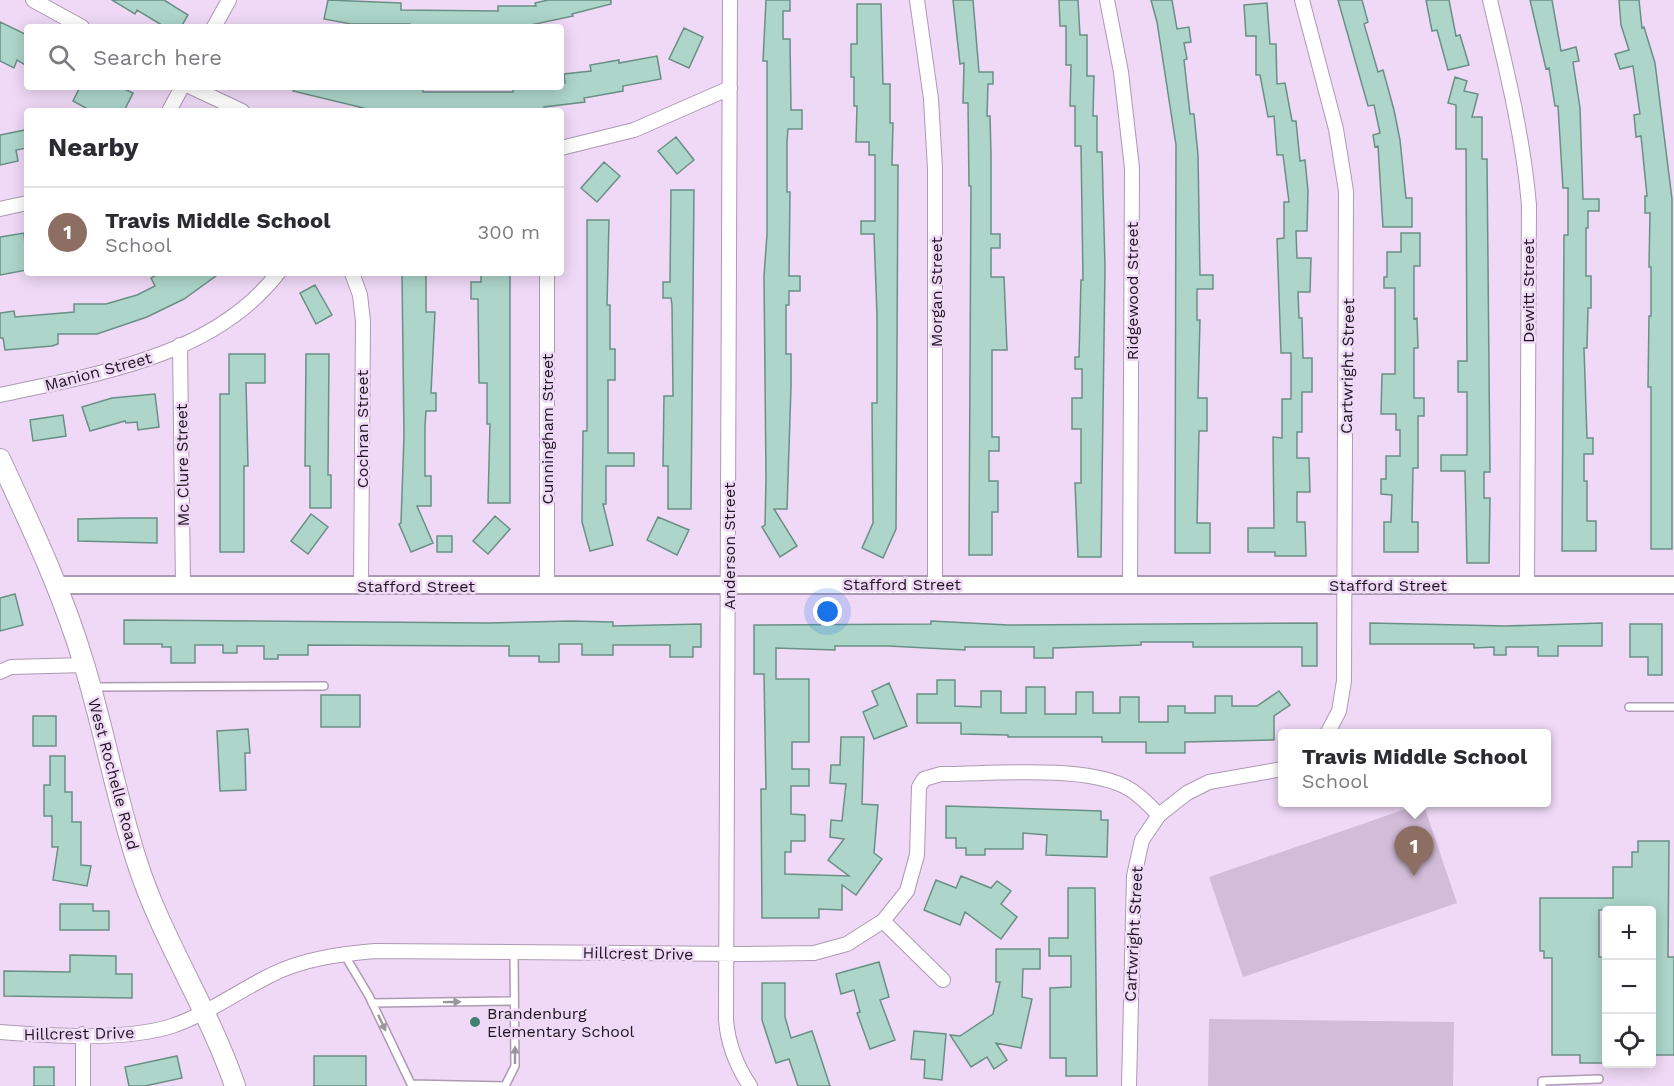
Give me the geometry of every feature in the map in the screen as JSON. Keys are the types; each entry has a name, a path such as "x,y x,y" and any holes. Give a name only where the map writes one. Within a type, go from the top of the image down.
{"main road":[{"name":"West Rochelle Road","path":"0,459 58,585 85,665 137,861 155,910 235,1086"}],"street":[{"path":"33,0 77,24"},
{"path":"216,24 229,0"},
{"name":"Anderson Street","path":"730,0 727,1037 736,1064 750,1086"},
{"name":"Morgan Street","path":"917,0 931,99 935,169 935,585"},
{"name":"Ridgewood Street","path":"1107,0 1120,72 1132,168 1130,585"},
{"name":"Cartwright Street","path":"1302,0 1336,129 1346,191 1342,697 1339,711 1330,729"},
{"name":"Dewitt Street","path":"1490,0 1525,160 1528,205 1527,585"},
{"path":"564,147 634,130 730,88"},
{"path":"170,108 180,90"},
{"path":"197,90 236,108"},
{"path":"0,209 24,204"},
{"name":"Manion Street","path":"0,395 146,361 226,322 276,276"},
{"name":"Cochran Street","path":"353,276 360,295 363,321 361,586"},
{"name":"Cunningham Street","path":"547,276 547,585"},
{"name":"Mc Clure Street","path":"180,345 183,585"},
{"name":"Stafford Street","path":"58,585 1674,585"},
{"path":"0,672 11,667 85,665"},
{"name":"Cartwright Street","path":"1129,1086 1134,876 1142,840 1159,815 1187,793 1209,782 1278,770"},
{"name":"Hillcrest Drive","path":"0,1032 129,1035 156,1030 203,1012 272,974 344,954 375,951 813,953 847,944 867,934 883,921 906,891 917,855 919,787 929,776 941,774 1090,776 1124,787 1139,795 1159,815"},
{"path":"883,921 943,980"},
{"path":"83,1034 83,1086"}],"lane":[{"path":"90,687 324,686"},
{"path":"1629,707 1674,707"},
{"path":"344,954 372,1003 411,1084 505,1086 515,1066 514,952"},
{"path":"372,1003 514,1001"},
{"path":"1542,1086 1542,1081 1599,1079"}],"shaded area":[{"path":"1411,807 1424,807 1457,903 1243,977 1209,877"},
{"path":"1209,1019 1454,1022 1453,1086 1208,1086"}],"building":[{"path":"112,0 164,0 188,15 183,24 160,24 137,10 135,14"},
{"path":"328,0 401,3 401,10 498,11 498,6 536,6 535,3 548,0 611,0 611,4 572,14 573,16 535,24 351,24 324,19"},
{"path":"766,0 790,0 790,11 783,11 783,39 790,39 791,110 802,110 802,129 788,129 787,142 787,192 790,192 789,276 800,276 800,291 789,291 789,305 786,305 786,354 791,354 787,509 774,509 797,546 780,557 762,527 765,525 766,478 764,276 767,234 767,61 763,61"},
{"path":"953,0 973,0 979,72 993,72 993,84 988,84 987,116 990,116 991,234 1000,234 1000,248 991,248 991,277 1004,277 1007,350 992,350 992,437 999,437 999,451 989,451 989,481 998,481 998,512 992,512 992,555 969,555 971,186 969,186 968,103 963,103 964,63 960,64"},
{"path":"1059,0 1078,0 1080,35 1087,35 1087,76 1094,76 1093,116 1097,116 1097,152 1102,152 1105,267 1101,557 1078,557 1075,483 1081,483 1081,429 1072,429 1072,398 1082,398 1082,369 1075,369 1075,357 1079,357 1081,280 1083,280 1081,146 1075,146 1075,106 1070,106 1071,65 1066,65 1066,26 1060,26"},
{"path":"1151,0 1172,0 1177,29 1189,27 1191,42 1184,43 1187,59 1184,60 1190,114 1194,114 1198,155 1200,275 1213,275 1213,289 1197,289 1197,320 1200,320 1198,398 1207,398 1207,431 1199,431 1197,523 1210,523 1210,553 1175,553 1176,145 1157,22"},
{"path":"1338,0 1362,0 1368,22 1364,24 1378,72 1383,70 1394,110 1400,140 1406,198 1412,198 1412,227 1383,227 1378,146 1375,147 1373,135 1380,133 1374,105 1368,106"},
{"path":"1426,0 1449,0 1456,36 1460,35 1469,65 1448,70 1437,30 1432,31"},
{"path":"1530,0 1552,0 1561,51 1576,47 1579,61 1573,62 1580,108 1583,199 1599,199 1599,211 1588,211 1588,228 1586,228 1586,276 1591,276 1591,308 1588,308 1587,348 1584,348 1587,438 1593,438 1593,454 1584,454 1584,481 1587,481 1587,521 1596,521 1596,551 1562,551 1564,235 1568,235 1568,188 1563,188 1558,106 1555,106 1549,68 1546,69"},
{"path":"1619,0 1639,0 1642,28 1644,27 1655,63 1672,199 1672,549 1651,549 1651,387 1648,387 1649,316 1651,316 1650,213 1645,213 1645,196 1647,196 1641,136 1636,137 1634,115 1640,114 1633,66 1620,69 1615,54 1629,50 1621,25"},
{"path":"1267,3 1270,44 1276,44 1277,84 1285,83 1292,121 1296,121 1300,161 1305,160 1308,191 1307,231 1296,231 1297,258 1311,258 1310,292 1298,292 1299,318 1302,318 1303,358 1312,358 1312,392 1302,392 1302,432 1297,432 1297,458 1309,458 1310,492 1297,492 1297,522 1305,522 1306,556 1275,556 1275,552 1248,552 1248,528 1274,528 1273,437 1282,438 1282,399 1291,399 1291,353 1281,353 1277,239 1284,238 1284,202 1289,202 1283,155 1277,155 1274,116 1268,117 1260,75 1256,75 1256,36 1246,36 1244,5"},
{"path":"857,4 881,4 883,84 890,84 890,123 893,123 892,165 898,165 896,529 883,558 862,548 873,523 872,403 877,403 877,315 874,234 861,234 861,221 875,221 875,155 869,155 869,142 856,142 857,106 854,106 854,77 851,77 851,44 857,44"},
{"path":"0,22 24,34 24,64 17,60 14,68 0,61"},
{"path":"684,28 703,37 689,68 669,59"},
{"path":"657,56 661,79 623,86 623,91 584,98 585,102 544,108 364,108 293,91 513,92 513,90 564,90 564,74 591,71 590,65 619,60 619,63"},
{"path":"1455,77 1467,81 1464,91 1478,94 1472,117 1482,117 1482,159 1487,159 1490,472 1484,472 1484,498 1490,498 1489,563 1467,563 1465,471 1441,471 1441,455 1467,455 1467,392 1458,392 1458,361 1467,361 1466,149 1456,149 1456,105 1448,103"},
{"path":"78,90 126,90 133,93 126,108 86,108 73,101"},
{"path":"24,130 24,149 16,150 18,161 0,165 0,135"},
{"path":"676,137 694,160 677,174 658,151"},
{"path":"604,162 620,176 597,202 581,188"},
{"path":"671,190 694,190 691,509 668,509 668,466 663,466 664,396 673,396 672,305 671,298 663,298 663,282 670,282"},
{"path":"587,220 609,220 607,305 610,305 610,349 615,349 615,380 608,380 608,453 634,453 634,466 606,466 606,504 603,504 613,545 590,551 582,522 583,431 587,431"},
{"path":"24,233 24,271 0,275 0,237"},
{"path":"1401,233 1420,233 1420,266 1414,266 1414,319 1417,318 1418,348 1414,348 1414,398 1424,398 1424,416 1418,416 1418,468 1413,468 1412,522 1418,522 1418,552 1384,552 1384,522 1391,522 1392,495 1381,494 1381,479 1386,479 1386,456 1400,456 1400,430 1396,430 1396,414 1381,414 1382,374 1395,374 1395,288 1384,288 1384,277 1387,277 1387,252 1401,252"},
{"path":"155,276 216,276 184,299 147,317 97,334 58,334 58,344 52,346 5,350 3,338 0,338 0,313 14,311 15,317 74,312 74,304 106,304 137,295 155,286 151,278"},
{"path":"402,276 426,276 426,312 435,312 431,393 436,393 436,411 426,411 425,426 425,476 431,476 431,506 417,506 433,543 411,552 399,524 401,523 404,436"},
{"path":"481,276 510,276 510,503 488,503 490,424 487,424 487,383 479,383 478,299 471,299 471,282 481,282"},
{"path":"315,285 332,315 316,324 300,293"},
{"path":"229,354 265,354 265,383 246,383 248,466 244,466 244,552 220,552 220,394 229,394"},
{"path":"306,354 329,354 328,475 331,475 331,508 310,508 310,466 305,466"},
{"path":"155,394 159,427 138,430 137,422 126,423 125,421 90,431 82,407 112,398"},
{"path":"63,415 66,436 33,441 30,420"},
{"path":"311,514 328,527 308,554 291,541"},
{"path":"495,516 510,529 488,554 473,541"},
{"path":"658,517 689,530 677,555 647,540"},
{"path":"157,518 157,543 78,541 78,519"},
{"path":"437,536 452,536 452,552 437,552"},
{"path":"15,594 23,625 0,631 0,598"},
{"path":"124,620 487,623 571,621 613,622 613,626 701,624 701,647 693,647 693,657 670,657 670,645 613,645 613,655 582,655 582,644 559,644 559,662 539,662 539,656 509,656 509,646 308,645 308,655 278,655 278,659 264,659 264,646 237,646 237,653 223,653 223,645 195,645 195,663 171,663 171,647 162,647 162,644 124,644"},
{"path":"931,621 1008,625 1317,623 1317,666 1302,666 1302,647 1193,647 1193,642 1141,642 1141,645 1053,648 1053,658 1034,658 1034,647 965,647 965,650 888,646 835,646 835,650 776,648 776,679 809,679 809,742 792,742 792,769 809,769 809,786 791,786 791,814 805,815 805,841 791,841 791,852 785,852 785,874 849,876 828,860 844,839 830,837 831,820 842,821 846,784 830,783 831,765 840,765 841,737 864,737 862,804 878,805 874,853 882,859 856,895 842,885 842,910 819,909 819,918 762,918 761,789 766,789 764,674 754,674 754,625 931,624"},
{"path":"1370,623 1506,626 1602,623 1602,646 1558,646 1558,656 1538,656 1538,647 1506,647 1506,655 1494,655 1494,647 1474,648 1474,644 1370,644"},
{"path":"1630,624 1662,624 1662,675 1648,675 1648,657 1630,657"},
{"path":"937,680 955,680 955,706 981,707 981,691 1001,691 1001,713 1026,713 1026,687 1045,687 1045,714 1076,714 1076,692 1093,692 1093,713 1120,713 1120,697 1139,697 1139,722 1168,722 1168,706 1185,706 1185,713 1215,713 1215,696 1232,696 1232,706 1257,706 1279,691 1290,705 1274,716 1274,740 1185,742 1185,753 1146,753 1146,742 1102,742 1102,737 1008,737 1008,735 961,734 961,723 917,723 917,694 937,694"},
{"path":"889,683 907,726 874,739 863,712 878,705 872,691"},
{"path":"321,695 360,695 360,727 321,727"},
{"path":"33,716 56,716 56,746 33,746"},
{"path":"248,729 250,753 245,753 246,790 220,791 217,731"},
{"path":"50,756 65,756 65,792 72,792 72,822 81,822 81,865 91,866 87,886 53,880 58,847 52,847 52,816 44,816 44,785 50,785"},
{"path":"946,806 1101,811 1101,820 1108,820 1107,857 1046,855 1047,835 1023,833 1023,849 985,849 985,855 966,855 966,848 956,848 956,838 946,838"},
{"path":"1638,841 1669,841 1668,957 1674,957 1674,1055 1656,1055 1656,906 1602,906 1602,910 1599,910 1599,957 1602,957 1602,1063 1580,1063 1580,1055 1552,1055 1552,958 1544,958 1544,951 1540,951 1540,898 1613,898 1613,867 1632,867 1632,852 1638,852"},
{"path":"961,876 991,888 997,881 1011,891 1001,904 1017,917 1001,939 965,912 960,925 924,910 936,880 956,888"},
{"path":"1068,888 1095,888 1097,1076 1066,1076 1066,1058 1050,1058 1050,988 1071,987 1071,956 1049,956 1049,938 1068,938"},
{"path":"60,904 93,904 93,911 109,911 109,930 60,930"},
{"path":"996,949 1040,949 1040,969 1023,969 1022,997 1032,999 1021,1048 996,1043 1007,1060 994,1069 987,1057 971,1067 950,1035 960,1036 993,1014 1000,982 996,982"},
{"path":"70,955 116,956 116,974 132,974 132,998 4,996 4,971 70,972"},
{"path":"879,962 889,997 880,1000 895,1040 870,1049 857,1013 860,1012 854,990 841,994 836,974"},
{"path":"762,983 785,983 785,1017 791,1038 812,1031 830,1086 798,1086 789,1059 776,1063 762,1020"},
{"path":"914,1031 946,1034 942,1080 924,1078 925,1060 911,1059"},
{"path":"177,1056 182,1078 145,1086 129,1086 125,1067"},
{"path":"314,1056 366,1056 366,1086 314,1086"},
{"path":"34,1067 54,1067 54,1086 34,1086"}],"place":[{"name":"Travis Middle School","path":"1414,876"},
{"name":"Brandenburg Elementary School","path":"475,1022"}]}
